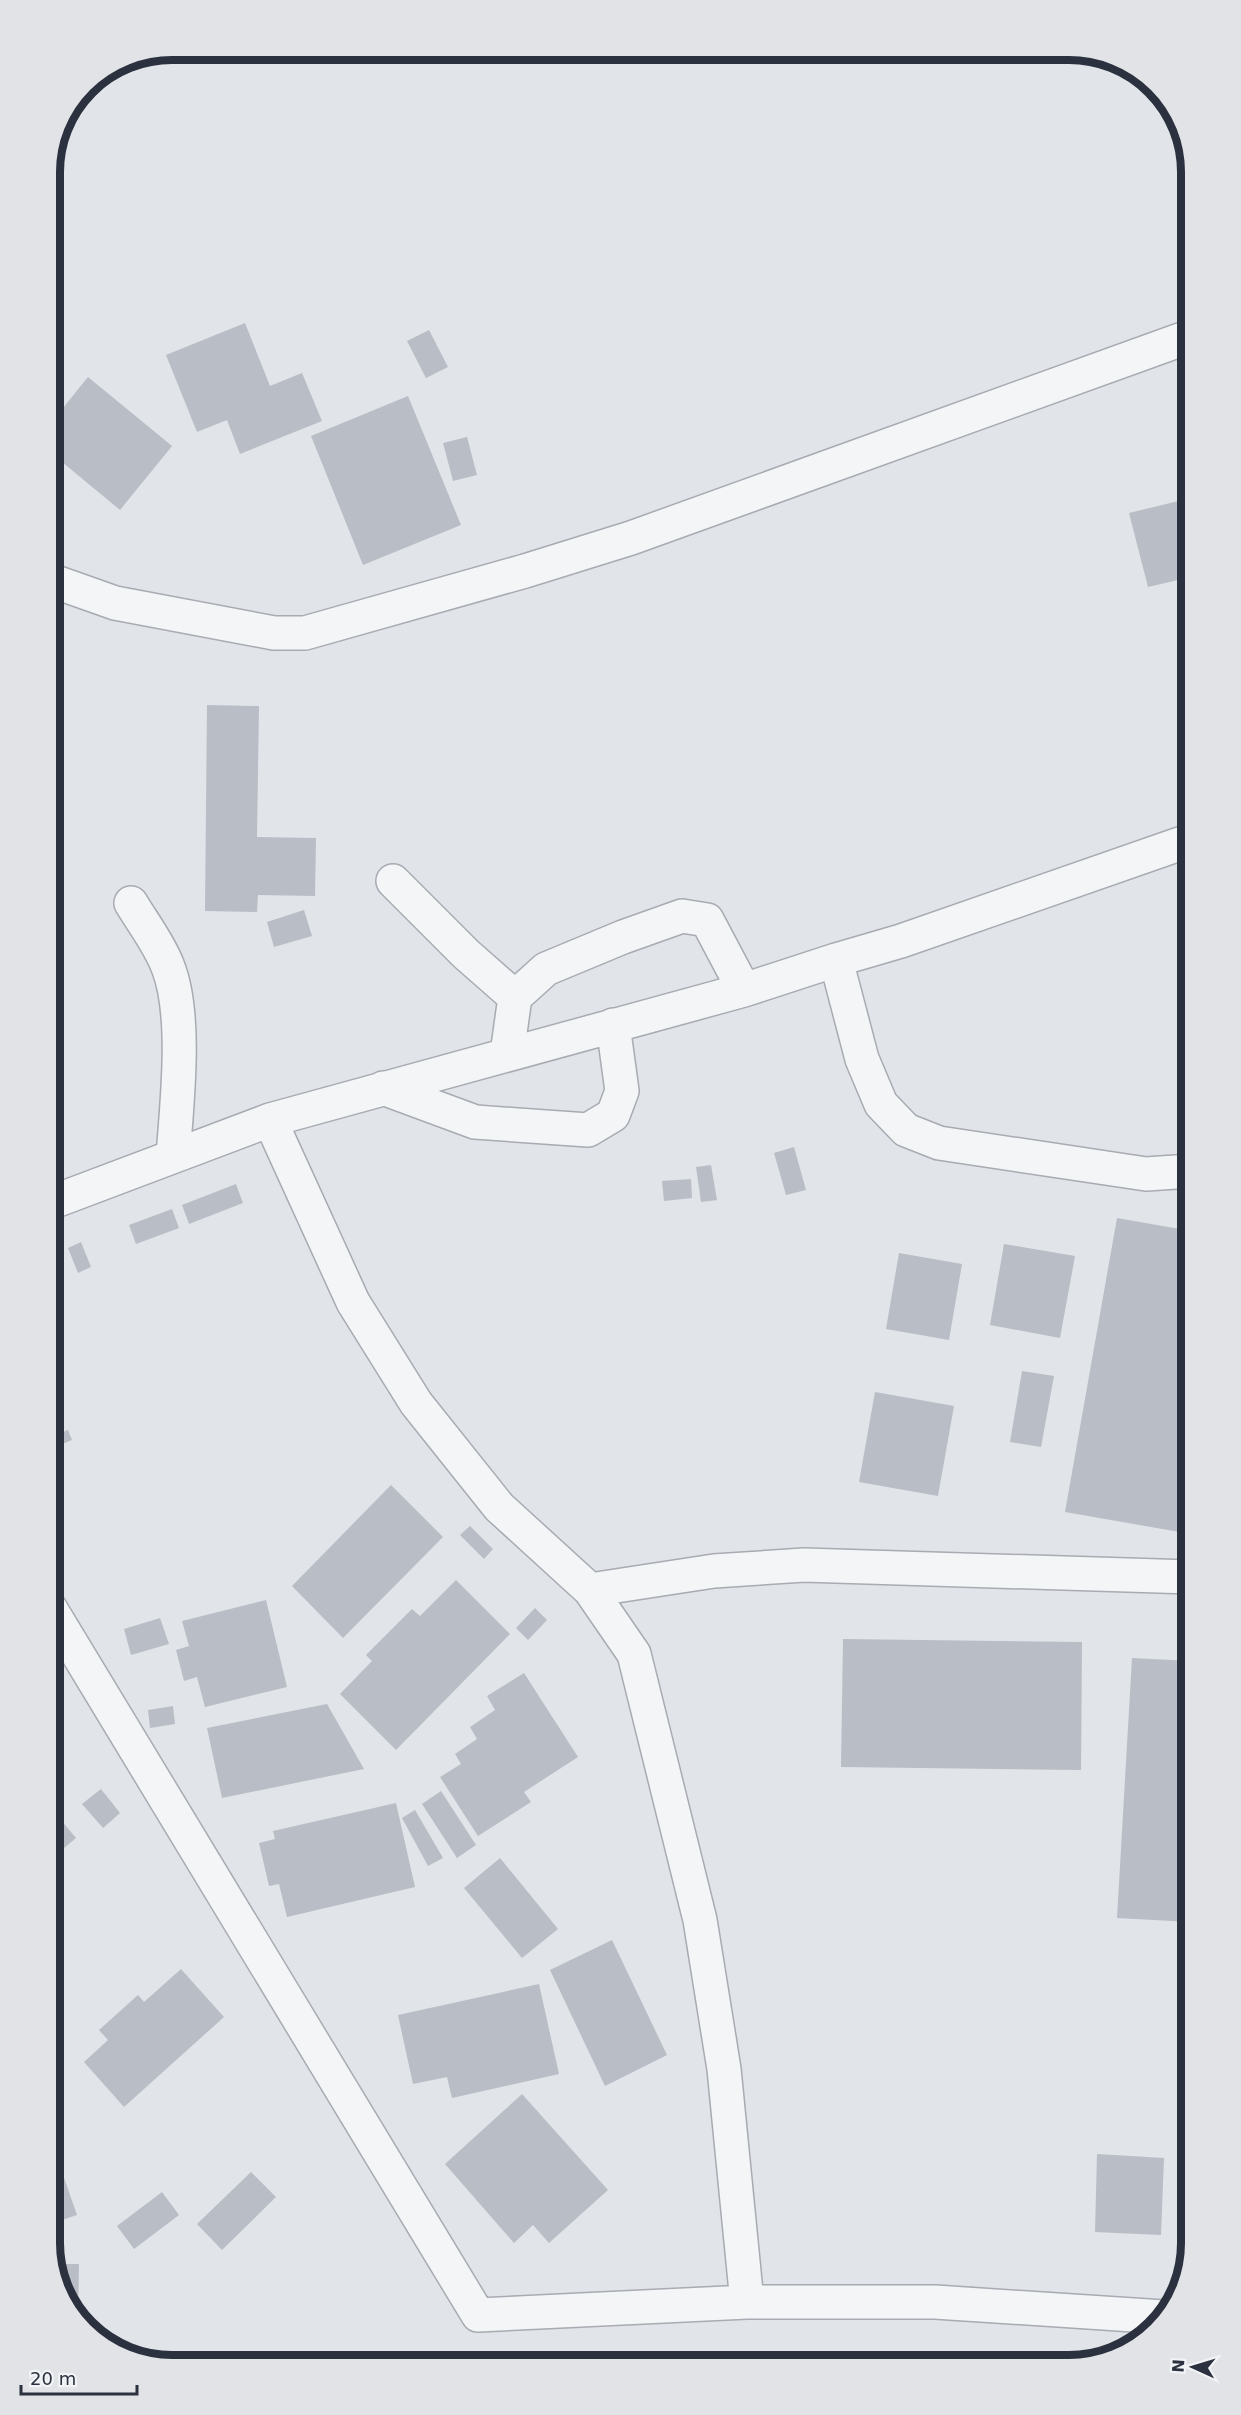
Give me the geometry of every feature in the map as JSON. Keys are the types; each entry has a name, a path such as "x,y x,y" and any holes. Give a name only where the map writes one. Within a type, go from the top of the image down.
{"street":[{"path":"60,584 115,603 274,633 305,633 525,571 631,538 1181,340"},
{"path":"60,1199 270,1120 744,990 901,941 1181,843"},
{"path":"393,881 466,954 515,997"},
{"path":"131,903 168,966 177,999 179,1080 173,1156"},
{"path":"507,1054 515,997 546,969 682,916 707,920 744,990"},
{"path":"836,960 862,1059 881,1104 906,1130 939,1143 1146,1174 1181,1172"},
{"path":"382,1088 475,1122 588,1130 613,1115 621,1091 613,1025"},
{"path":"270,1120 354,1302 416,1403 499,1507 590,1590 634,1654 700,1920 724,2069 747,2302"},
{"path":"590,1590 714,1571 804,1565 1181,1577"},
{"path":"60,1625 478,2315 747,2302 935,2302 1154,2316"}],"building":[{"path":"245,323 270,386 302,373 322,421 240,454 227,420 197,432 166,355"},
{"path":"429,330 448,367 426,378 407,341"},
{"path":"88,377 172,446 120,510 60,460 60,412"},
{"path":"408,396 461,525 363,565 311,436"},
{"path":"467,437 477,475 453,481 443,443"},
{"path":"1181,500 1181,579 1148,587 1129,513"},
{"path":"207,705 259,706 257,837 316,838 315,896 258,895 257,912 205,911"},
{"path":"304,910 312,936 274,947 267,922"},
{"path":"794,1147 806,1190 786,1195 774,1153"},
{"path":"711,1165 717,1200 701,1202 696,1167"},
{"path":"691,1179 692,1198 664,1201 662,1181"},
{"path":"236,1184 243,1203 189,1224 182,1205"},
{"path":"172,1209 179,1228 136,1244 129,1225"},
{"path":"1117,1218 1181,1229 1181,1532 1065,1512"},
{"path":"81,1242 91,1267 78,1273 68,1248"},
{"path":"1004,1244 1075,1256 1060,1338 990,1325"},
{"path":"899,1253 962,1264 949,1340 886,1329"},
{"path":"1022,1371 1054,1376 1041,1447 1010,1442"},
{"path":"875,1392 954,1406 938,1496 859,1482"},
{"path":"68,1430 72,1440 60,1445 60,1433"},
{"path":"391,1485 443,1537 343,1638 292,1586"},
{"path":"470,1526 493,1549 484,1559 460,1535"},
{"path":"456,1580 510,1634 396,1750 340,1694 372,1661 366,1655 412,1609 420,1616"},
{"path":"266,1600 287,1687 205,1707 197,1677 184,1681 176,1650 189,1646 182,1621"},
{"path":"535,1608 547,1620 528,1640 516,1628"},
{"path":"160,1618 169,1644 131,1655 124,1629"},
{"path":"843,1639 1082,1642 1081,1770 841,1767"},
{"path":"1132,1658 1181,1660 1181,1921 1117,1918"},
{"path":"524,1673 578,1757 524,1792 531,1802 478,1836 440,1777 461,1764 455,1754 477,1739 470,1727 495,1710 487,1696"},
{"path":"327,1704 364,1769 222,1798 207,1728"},
{"path":"173,1706 175,1724 150,1728 148,1710"},
{"path":"101,1789 120,1813 103,1828 82,1804"},
{"path":"441,1791 476,1845 457,1858 422,1804"},
{"path":"396,1803 415,1887 287,1917 279,1884 269,1886 259,1843 275,1839 273,1831"},
{"path":"415,1810 443,1858 428,1866 402,1818"},
{"path":"60,1819 76,1838 60,1852"},
{"path":"500,1858 558,1929 522,1958 464,1888"},
{"path":"612,1940 667,2055 605,2086 550,1970"},
{"path":"181,1969 224,2017 124,2107 84,2062 108,2040 99,2030 138,1995 144,2002"},
{"path":"539,1984 559,2074 452,2098 447,2077 413,2084 398,2015"},
{"path":"522,2094 608,2190 549,2243 533,2225 514,2243 445,2164"},
{"path":"1097,2154 1164,2158 1161,2235 1095,2232"},
{"path":"60,2166 77,2215 60,2221"},
{"path":"251,2172 276,2197 222,2250 197,2224"},
{"path":"162,2192 179,2215 134,2249 117,2226"},
{"path":"62,2264 79,2264 78,2304"}]}
